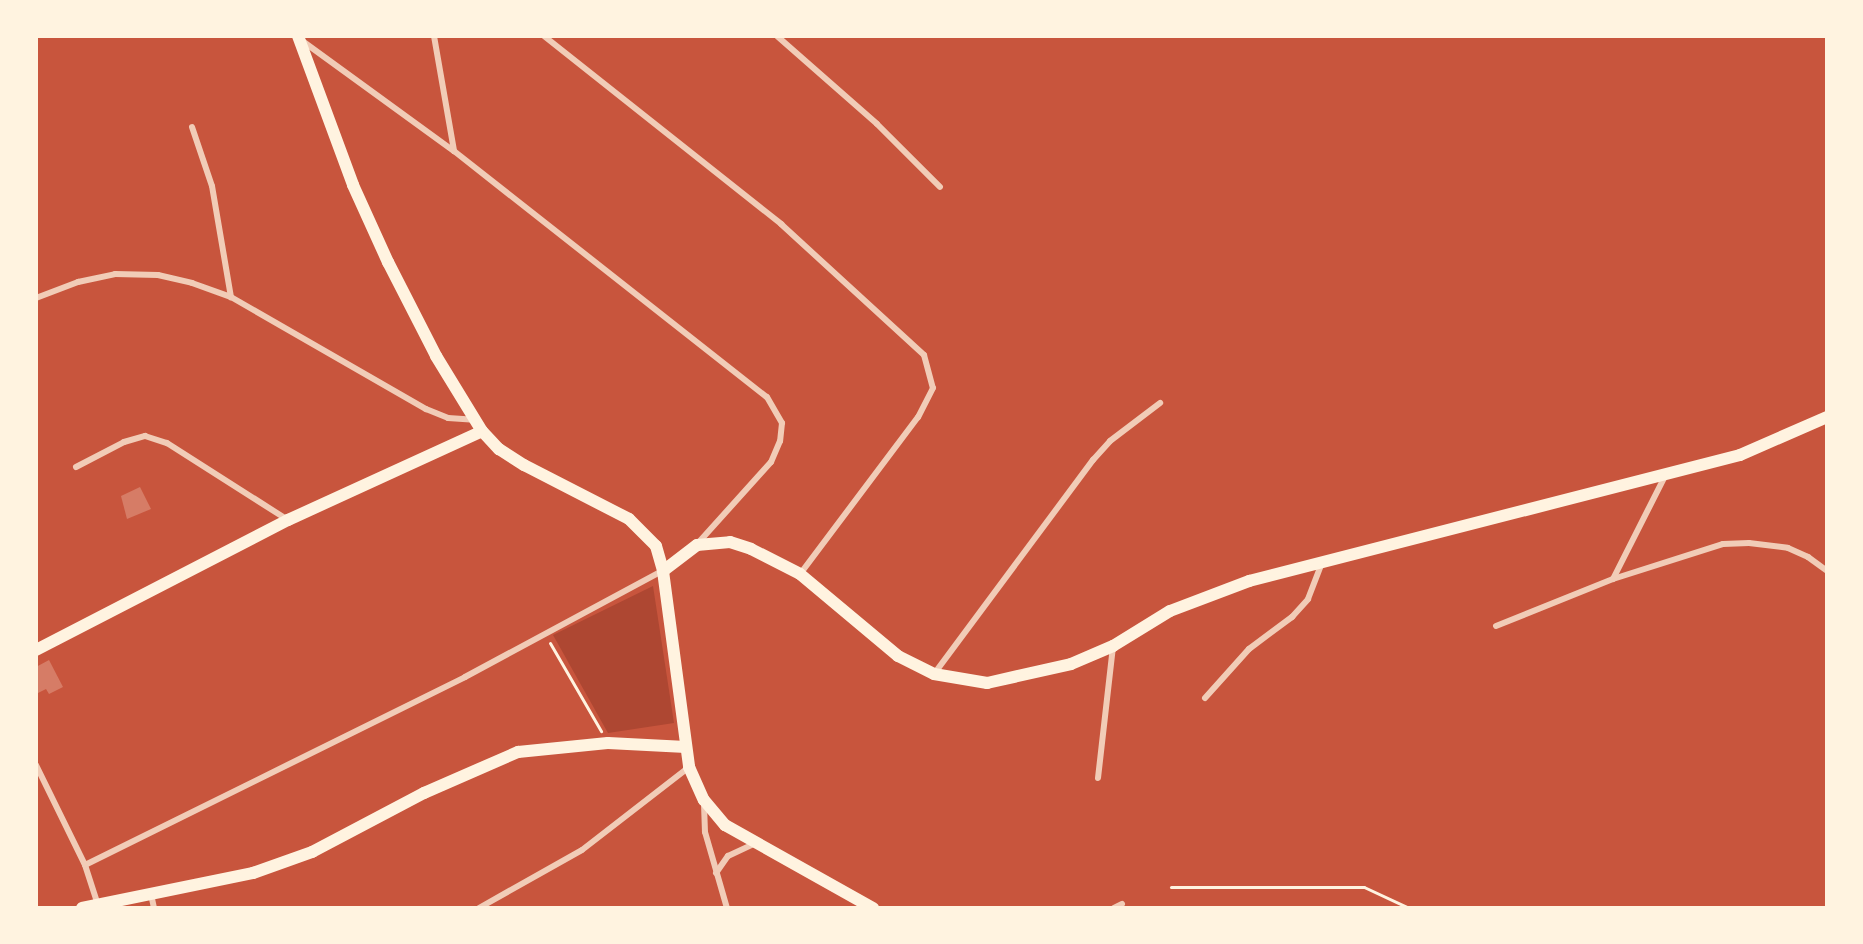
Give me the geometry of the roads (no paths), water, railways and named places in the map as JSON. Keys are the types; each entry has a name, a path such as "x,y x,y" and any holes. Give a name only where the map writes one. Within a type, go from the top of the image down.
{"main road":[{"path":"299,38 353,185 388,262 436,356 480,426 499,449 524,465 612,508 644,530 656,546 663,571 689,767 704,800 725,825 873,908"},
{"path":"663,571 697,545 730,542 800,574 869,635 934,674 987,683 1019,679 1071,664 1113,646 1170,611 1209,595 1323,560 1665,476 1740,455 1827,417"},
{"path":"36,650 288,520 480,426"},
{"path":"82,908 97,902 151,894 253,873 312,852 434,788 518,752 609,742 686,747"}],"street":[{"path":"434,36 454,152"},
{"path":"544,36 780,225 924,355 933,388 918,417 800,574"},
{"path":"777,36 868,116 940,187"},
{"path":"299,38 454,152 767,398 782,423 780,441 771,462 697,545"},
{"path":"192,127 212,186 231,297"},
{"path":"36,298 78,282 115,274 158,275 231,297 426,409 480,426"},
{"path":"934,674 1093,460 1110,441 1160,404"},
{"path":"76,467 124,441 145,436 167,443 288,520"},
{"path":"1613,579 1665,476"},
{"path":"1496,626 1613,579 1690,552 1749,543 1788,548 1808,557 1827,571"},
{"path":"1205,698 1249,649 1293,617 1308,599 1323,560"},
{"path":"85,865 545,634 663,571"},
{"path":"1098,778 1113,646"},
{"path":"36,765 85,865 97,902"},
{"path":"479,908 582,850 689,767"},
{"path":"36,785 44,781"},
{"path":"704,800 705,832 728,908"},
{"path":"716,873 728,856 756,843"},
{"path":"151,894 154,908"},
{"path":"1114,908 1122,904"}]}
